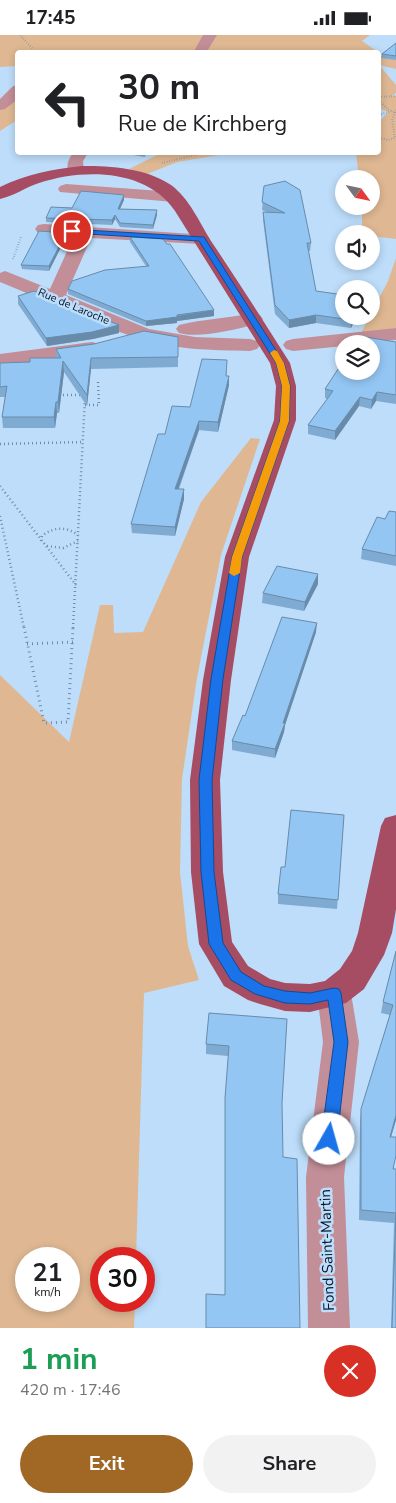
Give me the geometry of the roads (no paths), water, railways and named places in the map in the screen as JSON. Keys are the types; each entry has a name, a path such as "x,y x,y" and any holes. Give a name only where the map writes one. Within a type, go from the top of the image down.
{"main road":[{"path":"0,194 28,179 46,174 74,171 110,171 130,175 164,188 174,197 280,363 286,386 285,421 236,566 217,679 205,780 207,872 216,944 236,976 260,990 285,997 310,999 334,993 352,979 367,955 375,933 394,839"}],"street":[{"path":"202,50 210,35"},
{"path":"0,106 15,92"},
{"path":"44,229 201,239"},
{"path":"54,299 85,232"},
{"name":"Rue de Laroche","path":"5,277 54,299 144,334 195,343 241,345"},
{"name":"Rue de Laroche","path":"0,360 94,347 144,334 224,325 253,319"},
{"path":"293,345 396,334"},
{"name":"Fond Saint-Martin","path":"329,1328 324,1177 341,1042 334,993"}]}
